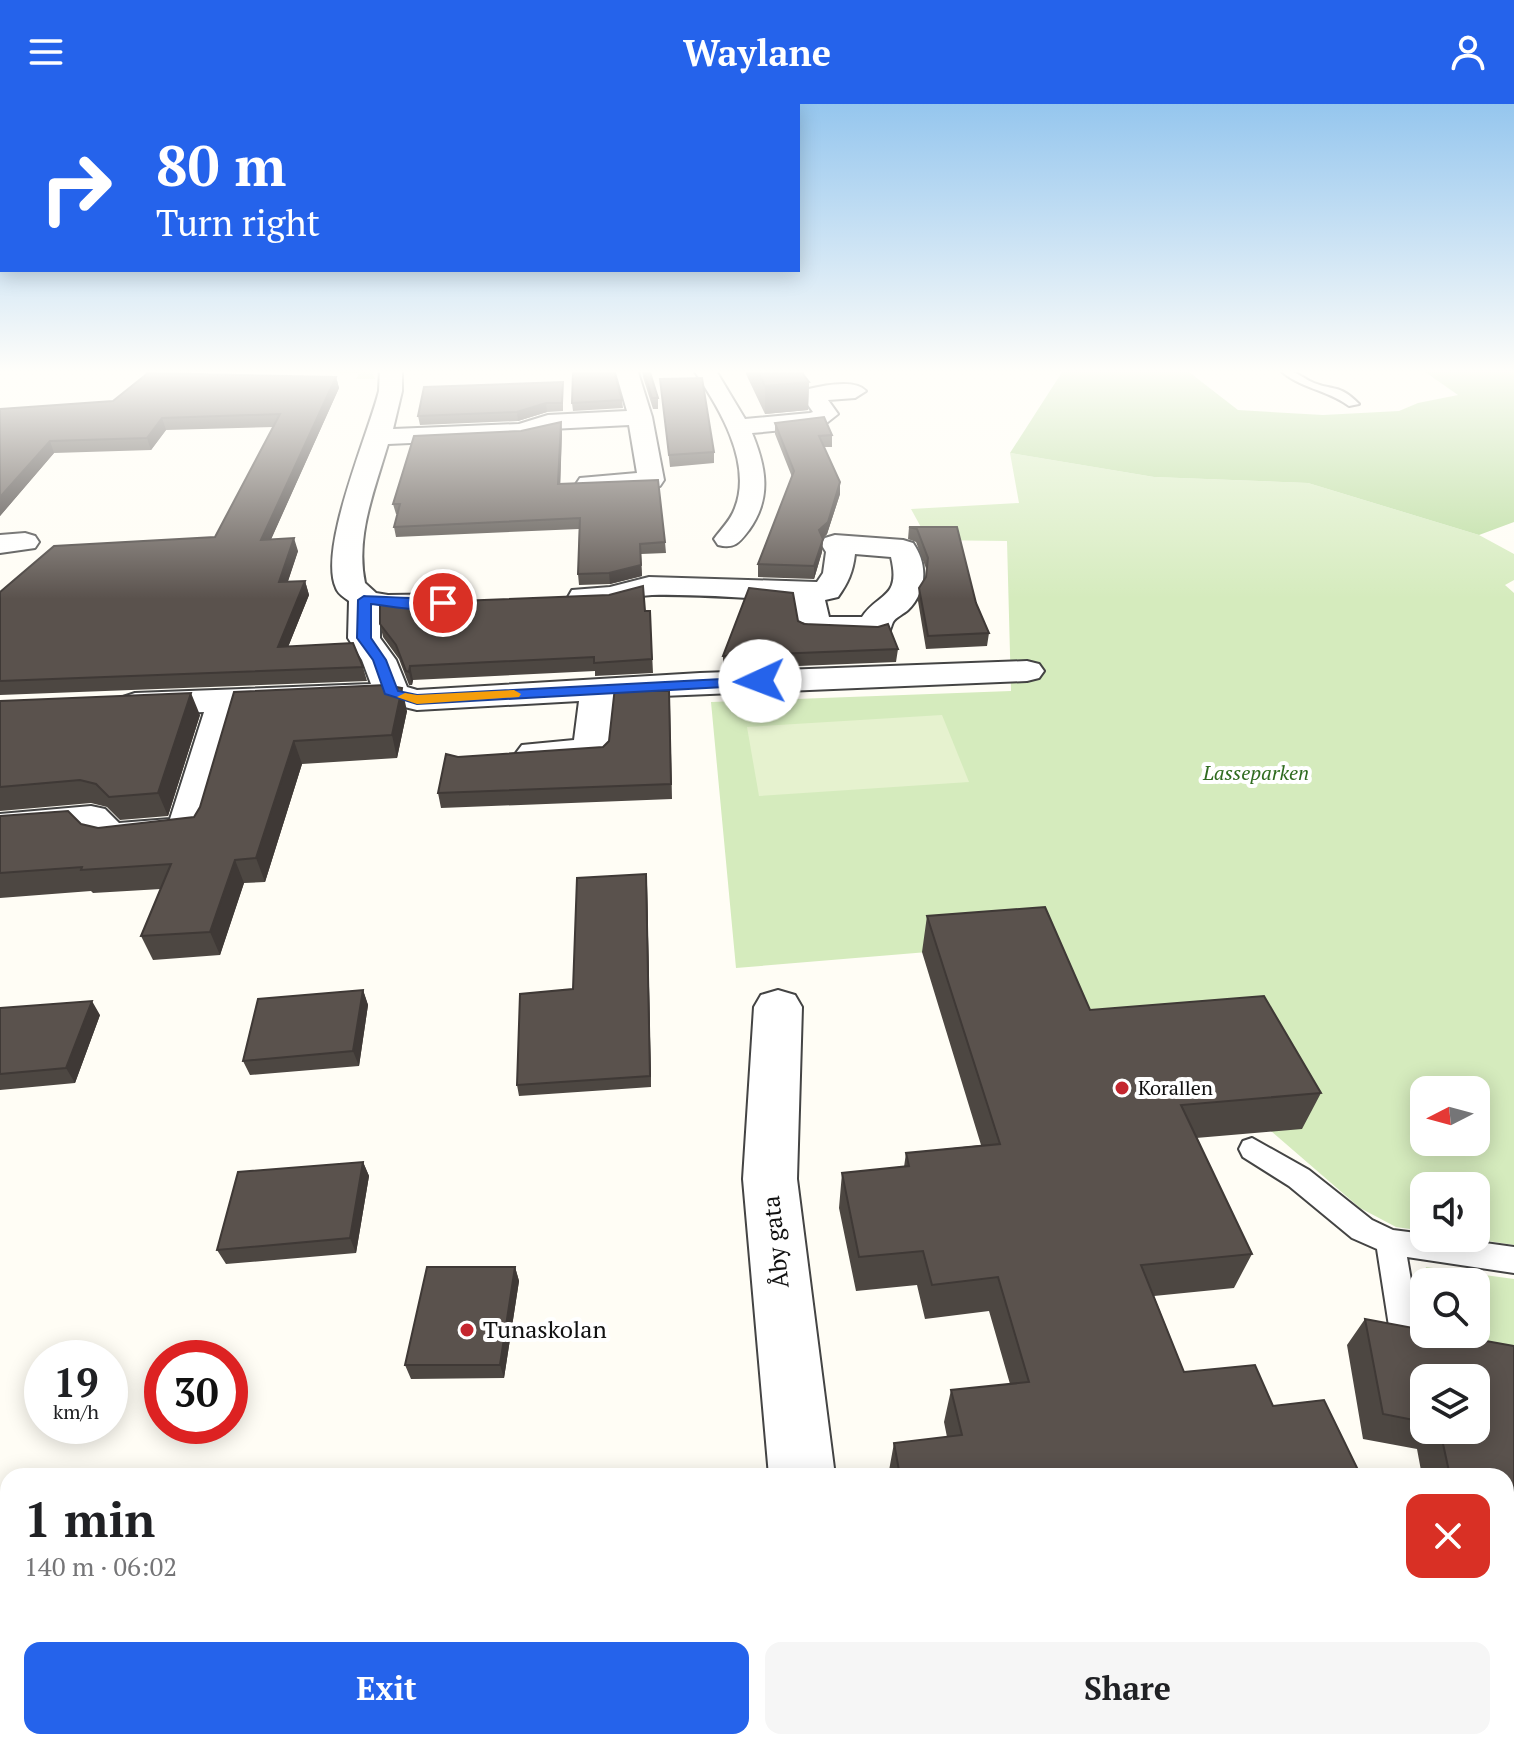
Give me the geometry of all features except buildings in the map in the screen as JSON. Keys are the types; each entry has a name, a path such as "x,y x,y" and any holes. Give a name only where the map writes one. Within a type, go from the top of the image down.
{"street":[{"path":"376,446 345,543 344,570 350,590 364,600 415,605 490,601"},
{"path":"589,484 651,480 645,446"},
{"path":"728,539 750,508 754,488 750,460 744,446"},
{"path":"550,599 610,596 649,586 793,592"},
{"path":"364,600 364,638 379,660 392,694"},
{"path":"105,705 392,694 417,700 1027,671"},
{"path":"504,755 591,750 598,689"},
{"path":"0,826 91,818 109,836 187,830 225,701"},
{"name":"Åby gata","path":"778,1007 770,1179 801,1468"}],"lane":[{"path":"1252,1149 1299,1178 1362,1229 1390,1242 1514,1260"},
{"path":"1390,1242 1406,1339"}],"green space":[{"path":"1015,446 1514,446 1514,522 1479,535 1308,483 1154,477 1010,453"},
{"name":"Lasseparken","path":"1010,453 1154,477 1308,483 1479,535 1514,554 1514,580 1505,585 1514,593 1514,1245 1490,1241 1490,1172 1410,1172 1410,1229 1396,1227 1360,1208 1271,1131 1080,1047 1036,943 736,968 711,702 1011,691 1007,541 928,540 911,509 1019,503"},
{"path":"942,715 969,782 759,796 747,727"},
{"path":"1490,1276 1514,1279 1514,1376 1456,1348 1490,1348"}],"slow traffic":[{"path":"405,697 417,700 514,694"}],"place":[{"name":"Korallen","path":"1122,1088"},
{"name":"Tunaskolan","path":"467,1330"}],"route":[{"path":"443,603 415,605 364,600 364,638 379,660 392,694 417,700 760,681"}]}
